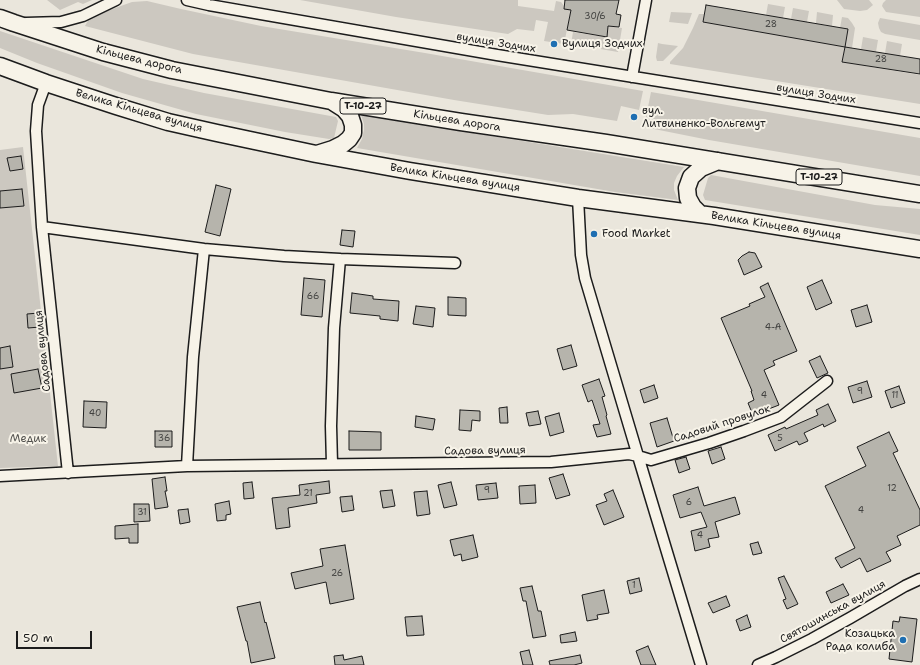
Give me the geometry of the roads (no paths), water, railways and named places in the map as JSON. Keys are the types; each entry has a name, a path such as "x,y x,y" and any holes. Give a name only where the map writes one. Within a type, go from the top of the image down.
{"highway":[{"name":"Кільцева дорога","path":"7,21 103,52 172,70 331,100 461,122 606,143 920,194"},
{"name":"Велика Кільцева вулиця","path":"0,66 46,83 168,122 217,134 316,154 578,198 700,214 920,249"},
{"path":"316,154 333,149 343,144 353,133 353,125 350,116 344,109 331,100"},
{"path":"700,214 693,207 688,198 687,188 691,178 701,168 718,161"}],"street":[{"path":"7,21 61,22 83,16 116,0"},
{"name":"вулиця Зодчих","path":"187,0 497,55 920,123"},
{"path":"632,77 646,0"},
{"name":"Садова вулиця","path":"46,83 38,106 36,130 42,227 68,473"},
{"path":"578,198 580,255 585,278 701,665"},
{"path":"42,227 204,249 284,256 455,262"},
{"path":"187,466 193,357 204,249"},
{"path":"332,464 331,426 334,328 340,259"},
{"name":"Садовий провулок","path":"638,456 651,460 738,433 781,417 827,381"},
{"name":"Садова вулиця","path":"0,476 187,466 551,462 629,454 638,456"},
{"name":"Святошинська вулиця","path":"758,665 812,639 920,579"}],"place":[{"name":"Вулиця Зодчих","path":"554,44"},
{"name":"вул. Литвиненко-Вольгемут","path":"634,117"},
{"name":"Food Market","path":"594,234"},
{"name":"Козацька Рада колиба","path":"903,640"}],"park label":[{"name":"Медик","path":"28,439"}]}
